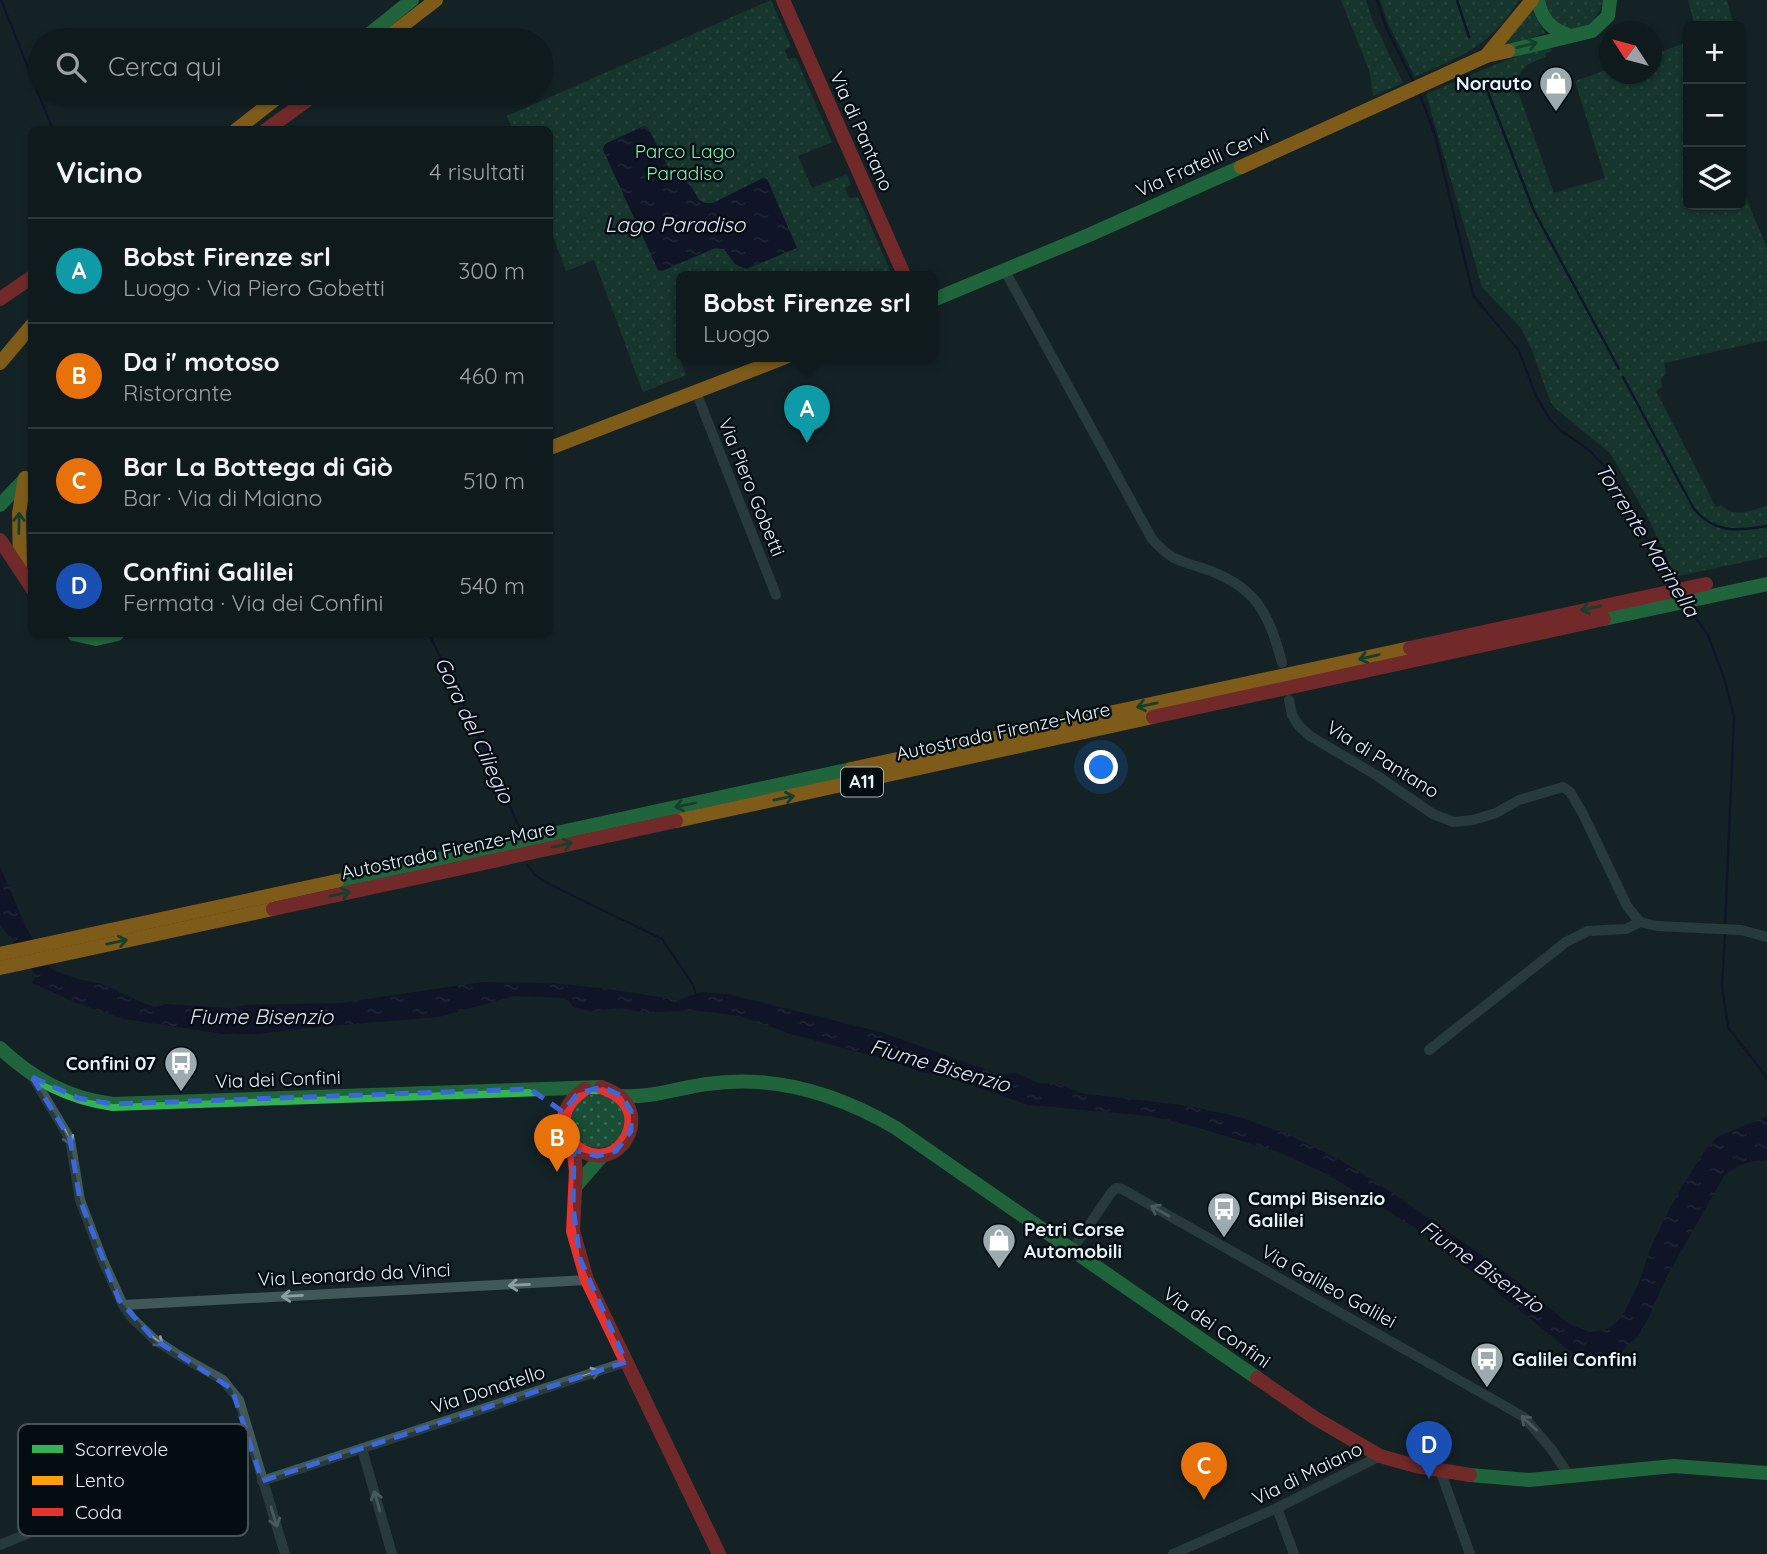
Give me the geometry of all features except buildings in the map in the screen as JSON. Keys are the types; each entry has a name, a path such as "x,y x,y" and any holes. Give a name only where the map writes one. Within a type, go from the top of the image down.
{"main road":[{"path":"377,28 412,0"},
{"path":"400,28 436,0"},
{"name":"Via di Pantano","path":"783,0 902,271"},
{"name":"Via Fratelli Cervi","path":"1486,55 1532,0"},
{"path":"1538,0 1541,15 1549,26 1568,35"},
{"name":"Via Fratelli Cervi","path":"938,298 1005,271 1486,55 1568,35 1582,35 1599,27 1610,12 1611,1"},
{"path":"241,126 268,105"},
{"path":"258,126 283,105"},
{"path":"272,126 301,105"},
{"path":"288,126 309,105"},
{"path":"0,299 28,280"},
{"path":"0,363 28,330"},
{"path":"553,447 773,362"},
{"path":"0,505 28,473"},
{"path":"20,567 19,513 28,473"},
{"path":"0,541 28,581"},
{"name":"Autostrada Firenze-Mare","path":"0,968 18,964 46,951 1767,570"},
{"name":"Autostrada Firenze-Mare","path":"5,953 46,951 1767,584"},
{"path":"80,637 105,637"},
{"name":"Via dei Confini","path":"0,1048 32,1077 78,1098 113,1104 603,1087 622,1096 650,1098 694,1086 733,1081 793,1087 860,1109 895,1128 1315,1418 1380,1456 1440,1471 1530,1480 1674,1466 1764,1473"},
{"name":"Via dei Confini","path":"602,1156 612,1153 624,1144 633,1123 652,1106 694,1086"},
{"path":"530,1089 552,1100 563,1117 565,1133 573,1145 586,1154 602,1156"},
{"path":"563,1117 573,1098 585,1089"},
{"path":"622,1096 630,1107 633,1123"},
{"path":"573,1145 576,1171 573,1218 575,1243 587,1280 719,1554"},
{"path":"574,1191 586,1172 602,1156"}],"street":[{"path":"1005,271 1152,539 1167,555 1223,576 1256,600 1268,617 1282,663"},
{"name":"Via Piero Gobetti","path":"696,392 776,594"},
{"name":"Via di Pantano","path":"1289,700 1292,715 1310,736 1376,775 1433,814 1454,822 1496,813 1519,800 1558,788 1567,789 1583,814 1627,906 1640,922"},
{"path":"1429,1051 1566,942 1588,931 1626,929 1640,922 1657,926 1741,930 1767,937"},
{"path":"32,1077 70,1139 80,1200 122,1305 140,1326 161,1344 228,1384 240,1403 246,1424"},
{"name":"Via Galileo Galilei","path":"1072,1250 1111,1193 1116,1188 1122,1189 1524,1417 1570,1477"},
{"name":"Via Leonardo da Vinci","path":"122,1305 587,1280"},
{"name":"Via Donatello","path":"262,1481 626,1362"},
{"path":"248,1430 285,1554"},
{"path":"362,1449 392,1554"},
{"name":"Via di Maiano","path":"1173,1554 1277,1508 1380,1456"},
{"path":"1440,1471 1470,1554"},
{"path":"1277,1508 1294,1554"},
{"path":"0,1545 22,1536"}],"highlighted area":[{"path":"32,1077 78,1098 113,1104 530,1089 563,1112 578,1093 603,1087 622,1096 631,1111 631,1131 616,1151 597,1156 574,1150 573,1207 580,1259 626,1362 262,1481 232,1389 154,1339 119,1300 80,1200 70,1139"}],"green space":[{"name":"Parco Lago Paradiso","path":"771,0 791,46 785,50 788,59 796,58 832,142 798,156 812,188 847,174 851,185 845,188 849,198 858,197 890,271 676,271 676,362 681,362 686,375 643,392 594,260 566,271 553,236 553,126 511,126 507,116 532,105 553,105 553,96"},
{"path":"1341,0 1366,0 1372,19 1403,83 1373,96 1369,70"},
{"path":"1380,0 1519,0 1497,29 1474,48 1415,77 1389,25"},
{"path":"1544,0 1603,0 1592,21 1583,27 1574,28 1565,27 1556,21"},
{"path":"1688,0 1727,0 1733,21 1694,21"},
{"path":"1532,11 1545,33 1500,50 1495,49"},
{"path":"1683,44 1683,210 1746,210 1746,198 1767,248 1767,340 1664,363 1666,373 1661,379 1662,387 1656,391 1716,507 1721,505 1737,513 1767,506 1767,557 1674,577 1646,514 1610,453 1555,408 1521,328 1482,287 1426,94 1549,45 1552,51 1526,67 1519,75 1516,86 1554,193 1605,178 1575,81 1599,73 1599,84 1662,84 1662,51"},
{"path":"598,1094 617,1102 625,1121 617,1140 598,1148 579,1140 571,1121 579,1102"}],"water":[{"name":"Lago Paradiso","path":"644,126 648,128 670,170 691,186 699,200 705,203 713,203 763,178 767,179 797,248 746,269 735,264 724,249 715,248 662,271 658,270 603,150 605,144"},
{"name":"Fiume Bisenzio","path":"0,866 26,927 53,970 102,984 155,1007 165,1004 231,1008 246,1005 340,1003 482,982 553,983 679,1000 701,992 728,994 881,1032 1001,1075 1015,1073 1039,1083 1060,1084 1080,1093 1190,1106 1243,1118 1289,1135 1340,1160 1473,1249 1569,1324 1590,1332 1608,1329 1625,1311 1665,1218 1704,1152 1717,1137 1767,1116 1767,1160 1744,1164 1724,1176 1666,1278 1637,1337 1617,1356 1595,1361 1571,1352 1425,1234 1325,1173 1278,1152 1150,1116 1028,1105 937,1074 923,1073 888,1060 790,1034 740,1016 691,1010 645,1013 622,1008 589,1011 573,1007 563,998 514,996 439,1017 258,1034 223,1034 124,1019 79,1004 32,983 36,975 0,924"}],"waterway":[{"name":"Gora del Ciliegio","path":"1,0 28,68"},
{"name":"Torrente Marinella","path":"1377,0 1386,27 1414,83"},
{"path":"1457,0 1469,37"},
{"path":"1484,82 1534,211 1619,369"},
{"name":"Torrente Marinella","path":"1419,92 1435,135 1473,295 1519,351 1536,396 1549,418 1560,430 1589,450 1606,468 1673,584"},
{"name":"Gora del Ciliegio","path":"43,105 51,126"},
{"path":"1623,377 1694,509 1719,527 1746,529 1767,526"},
{"name":"Torrente Marinella","path":"1690,610 1708,635 1734,716 1725,926"},
{"name":"Gora del Ciliegio","path":"430,637 519,827"},
{"name":"Gora del Ciliegio","path":"527,865 536,876 553,886 662,939 693,985 696,995"},
{"name":"Torrente Marinella","path":"1725,933 1722,986 1728,1027 1767,1078"}],"traffic: fast":[{"path":"377,28 412,0"},
{"path":"1538,0 1547,22 1568,35"},
{"path":"1508,51 1592,31 1608,16 1610,0"},
{"path":"938,298 1089,235 1241,167"},
{"path":"0,505 23,481"},
{"path":"1604,619 1767,584"},
{"path":"87,637 104,637"},
{"path":"337,881 851,769"},
{"path":"0,1048 38,1078 66,1092 113,1104 601,1087"},
{"path":"622,1096 654,1094 707,1084 757,1082 805,1090 851,1105 896,1128 1257,1378"},
{"path":"576,1186 602,1156"},
{"path":"1470,1475 1529,1480 1674,1466 1767,1473"}],"traffic: slow":[{"path":"400,28 436,0"},
{"path":"1486,56 1532,0"},
{"path":"1241,167 1486,56 1508,51"},
{"path":"241,126 268,105"},
{"path":"0,363 28,330"},
{"path":"553,447 773,362"},
{"path":"20,567 19,513 25,478"},
{"path":"851,769 1410,648"},
{"path":"676,821 1153,717"},
{"path":"0,954 337,881"},
{"path":"0,968 273,909"}],"traffic: jam":[{"path":"783,0 902,271"},
{"path":"272,126 300,105"},
{"path":"0,299 28,280"},
{"path":"0,540 28,582"},
{"path":"1410,648 1706,584"},
{"path":"1153,717 1604,619"},
{"path":"273,909 676,821"},
{"path":"585,1089 570,1103 564,1118 566,1132 573,1144 598,1156 612,1152 625,1141 632,1122 624,1101 601,1087"},
{"path":"573,1145 576,1171 573,1231 587,1280 719,1554"},
{"path":"1257,1378 1315,1418 1380,1456 1416,1466 1470,1475"}],"place":[{"name":"Norauto","path":"1556,113"},
{"name":"Bobst Firenze srl","path":"807,443"},
{"name":"Confini 07","path":"181,1093"},
{"name":"Da i' motoso","path":"557,1172"},
{"name":"Campi Bisenzio Galilei","path":"1224,1239"},
{"name":"Petri Corse Automobili","path":"999,1270"},
{"name":"Galilei Confini","path":"1487,1389"},
{"name":"Confini Galilei","path":"1429,1479"},
{"name":"Bar La Bottega di Giò","path":"1204,1500"}]}
